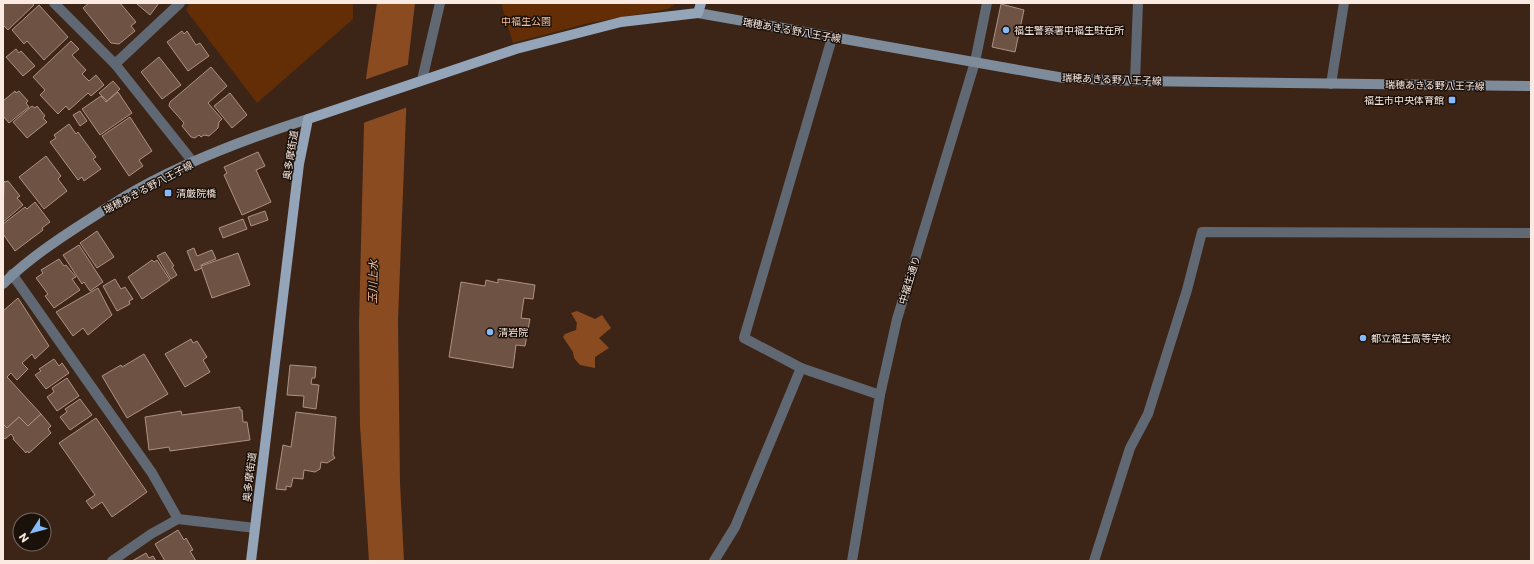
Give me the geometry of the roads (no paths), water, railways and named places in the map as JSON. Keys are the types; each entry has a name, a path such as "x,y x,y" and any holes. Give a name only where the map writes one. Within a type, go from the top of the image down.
{"main road":[{"path":"698,13 701,3"},
{"name":"奥多摩街道","path":"251,561 299,164 308,119 516,49 621,22 698,13"},
{"name":"瑞穂あきる野八王子線","path":"698,13 1064,78 1135,81 1531,86"},
{"name":"瑞穂あきる野八王子線","path":"3,284 12,274 59,238 125,197 193,162 265,132 308,119"}],"street":[{"path":"54,3 114,64 193,162"},
{"path":"114,64 180,3"},
{"path":"422,80 440,3"},
{"name":"中福生通り","path":"852,561 880,395 897,319 974,62 987,3"},
{"path":"1135,81 1138,3"},
{"path":"1331,84 1344,3"},
{"path":"832,38 744,338 801,368 880,395"},
{"path":"1094,561 1130,448 1148,414 1188,290 1202,232 1531,233"},
{"path":"12,274 152,473 178,518"},
{"path":"714,561 735,526 801,368"},
{"path":"112,561 151,534 178,518 255,528"}],"water":[{"name":"玉川上水","path":"377,3 415,3 408,63 398,320 400,483 404,561 369,561 360,425 359,323 365,85"},
{"path":"577,311 595,319 602,315 611,328 599,338 609,348 595,357 595,368 580,365 574,358 573,352 563,337 565,334 576,330 577,323 571,313"}],"place":[{"name":"福生警察署中福生駐在所","path":"1006,30"},
{"name":"福生市中央体育館","path":"1452,100"},
{"name":"清厳院橋","path":"168,193"},
{"name":"清岩院","path":"490,332"},
{"name":"都立福生高等学校","path":"1363,338"}],"park label":[{"name":"中福生公園","path":"526,21"}]}
